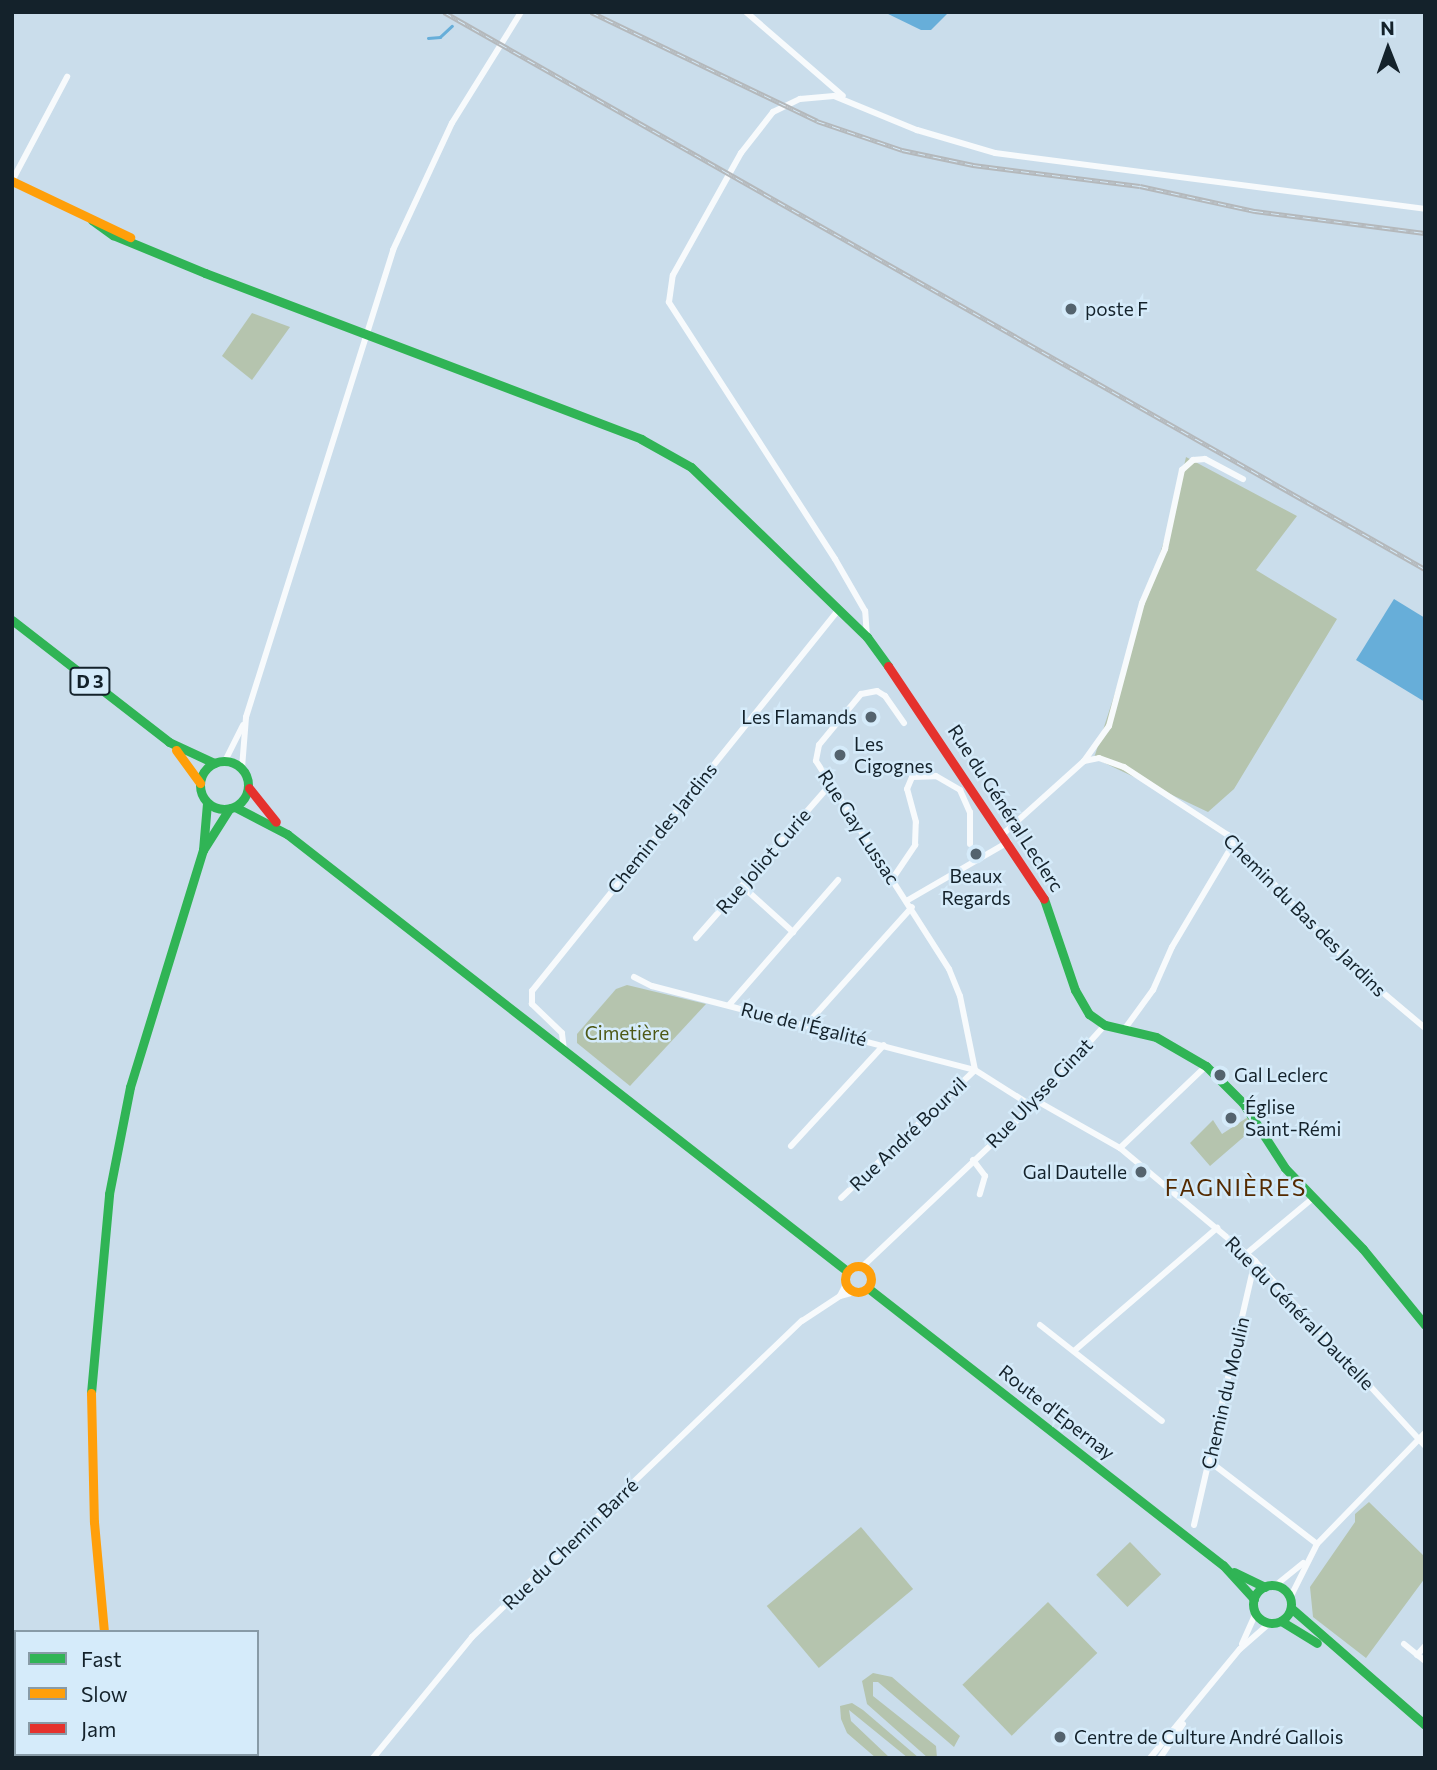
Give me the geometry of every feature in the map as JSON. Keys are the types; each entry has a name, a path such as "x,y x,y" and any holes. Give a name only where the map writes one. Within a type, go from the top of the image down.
{"main road":[{"name":"Rue du Général Leclerc","path":"12,181 80,215 117,228 142,245 663,449 702,477 867,637 1047,904 1079,998 1089,1014 1105,1025"},
{"name":"D 3","path":"12,621 169,742 214,763"},
{"name":"D 3","path":"169,742 200,783"},
{"path":"104,1630 92,1482 92,1392 104,1227 144,1031 203,850 207,803 200,783 214,763 225,761 242,768 248,788 287,834 847,1271"},
{"path":"203,850 248,788"},
{"path":"207,803 232,808 287,834"},
{"path":"1105,1025 1126,1027 1169,1043 1206,1066 1243,1103 1278,1157 1313,1198 1363,1249 1425,1325"},
{"path":"862,1267 870,1277 868,1288 855,1292 846,1284 847,1271 862,1267"},
{"name":"Route d'Epernay","path":"868,1288 1223,1565 1254,1599"},
{"name":"Route d'Epernay","path":"1223,1565 1265,1587"},
{"path":"1383,1692 1276,1621 1256,1613 1254,1599 1265,1587 1276,1585 1290,1598 1291,1608 1383,1692 1425,1725"},
{"path":"1276,1621 1291,1608"}],"street":[{"path":"225,761 246,717 369,319 421,185 486,66 522,12"},
{"path":"746,12 845,98 917,130 995,153 1425,209"},
{"path":"12,181 67,77"},
{"path":"845,98 818,96 792,102 773,112 755,131 669,283 668,302 835,559 865,611 867,637"},
{"path":"807,1024 910,904 1005,838 1084,761 1112,717 1142,603 1165,549 1182,470 1193,460 1205,458 1243,479"},
{"name":"Chemin des Jardins","path":"564,1050 562,1033 532,1004 532,991 839,609"},
{"name":"Rue Gay Lussac","path":"904,723 885,695 877,691 861,694 815,750 816,761 910,904"},
{"path":"242,768 246,717"},
{"name":"Chemin du Bas des Jardins","path":"1084,761 1113,762 1185,803 1235,841 1349,964 1425,1028"},
{"path":"893,878 915,845 916,822 907,789 912,777 936,776 960,790 970,812 970,844"},
{"name":"Rue Joliot Curie","path":"696,938 831,784"},
{"path":"1126,1027 1153,989 1172,947 1235,841"},
{"path":"729,1005 838,880"},
{"path":"742,886 793,932"},
{"path":"910,904 955,981 975,1070"},
{"name":"Rue de l'Égalité","path":"634,976 652,986 807,1024 975,1070"},
{"name":"Rue Ulysse Ginat","path":"862,1267 1035,1104 1105,1025"},
{"path":"791,1146 884,1045"},
{"path":"1120,1148 1206,1066"},
{"name":"Rue du Général Dautelle","path":"975,1070 1120,1148 1217,1228 1255,1262 1425,1446"},
{"name":"Rue André Bourvil","path":"841,1198 975,1070"},
{"name":"Rue Ulysse Ginat","path":"973,1160 985,1176 980,1194"},
{"path":"1247,1254 1313,1198"},
{"path":"1073,1351 1217,1228"},
{"name":"Chemin du Moulin","path":"1194,1525 1255,1262"},
{"path":"840,1296 846,1284"},
{"path":"840,1296 855,1292"},
{"name":"Rue du Chemin Barré","path":"373,1758 472,1637 780,1342 840,1296"},
{"path":"1040,1325 1162,1421"},
{"path":"1290,1598 1307,1559 1317,1544 1425,1433"},
{"path":"1209,1461 1317,1544"},
{"path":"1276,1585 1307,1559"},
{"path":"1160,1758 1240,1649 1256,1613"},
{"path":"1240,1649 1276,1621"},
{"path":"1404,1644 1425,1661"},
{"path":"1418,1656 1425,1646"},
{"path":"1150,1758 1186,1720"}],"green space":[{"path":"252,313 290,327 252,380 222,356"},
{"path":"1186,457 1297,516 1256,570 1337,619 1234,789 1208,812 1094,758 1173,513"},
{"name":"Cimetière","path":"627,985 706,1004 630,1086 577,1043 577,1034 616,989"},
{"path":"1248,1117 1254,1128 1210,1166 1190,1143 1213,1120 1222,1134"},
{"path":"1369,1502 1425,1557 1425,1578 1366,1658 1313,1617 1310,1587 1355,1522 1355,1514"},
{"path":"861,1527 913,1589 819,1668 767,1606"},
{"path":"1130,1542 1161,1574 1127,1607 1096,1575"},
{"path":"1048,1602 1097,1653 1012,1736 962,1685"},
{"path":"873,1673 892,1677 960,1736 954,1747 878,1682 873,1682 873,1696 936,1746 937,1758 928,1758 867,1704 862,1681"},
{"path":"852,1703 919,1758 908,1758 849,1710 851,1721 890,1758 876,1758 847,1733 841,1719 840,1706"}],"water":[{"path":"884,12 949,12 931,30 921,30"},
{"path":"1394,599 1425,618 1425,702 1356,660"}],"waterway":[{"path":"428,38 440,37 452,26"}],"railway":[{"path":"444,12 1425,569"},
{"path":"591,12 817,121 902,150 973,165 1140,186 1255,211 1425,233"}],"traffic: fast":[{"path":"92,220 113,235 205,273 641,439 691,467 867,637 888,666"},
{"path":"12,620 169,742 214,763"},
{"path":"224,761 241,768 248,785 241,802 224,809 207,802 200,785 207,768 224,761"},
{"path":"203,850 207,803"},
{"path":"235,807 287,834 847,1271"},
{"path":"91,1393 109,1194 130,1087 203,850 229,809"},
{"path":"1044,899 1075,990 1089,1014 1105,1025 1156,1037 1206,1066 1243,1103 1285,1168 1363,1249 1425,1325"},
{"path":"868,1288 1223,1565 1254,1599"},
{"path":"1234,1572 1265,1587"},
{"path":"1272,1585 1285,1591 1291,1604 1285,1617 1272,1623 1259,1617 1253,1604 1259,1591 1272,1585"},
{"path":"1291,1608 1425,1725"},
{"path":"1281,1621 1317,1643"}],"traffic: slow":[{"path":"12,181 130,237"},
{"path":"176,750 200,783"},
{"path":"858,1266 867,1270 871,1279 867,1288 858,1292 849,1288 845,1279 849,1270 858,1266"},
{"path":"91,1393 94,1522 104,1630"}],"traffic: jam":[{"path":"888,666 1044,899"},
{"path":"249,788 276,822"}],"place":[{"name":"poste F","path":"1071,309"},
{"name":"Les Flamands","path":"871,717"},
{"name":"Les Cigognes","path":"840,755"},
{"name":"Beaux Regards","path":"976,854"},
{"name":"Gal Leclerc","path":"1220,1075"},
{"name":"Église Saint-Rémi","path":"1231,1118"},
{"name":"Gal Dautelle","path":"1141,1172"},
{"name":"Centre de Culture André Gallois","path":"1060,1737"}],"district":[{"name":"FAGNIÈRES","path":"1236,1187"}]}
